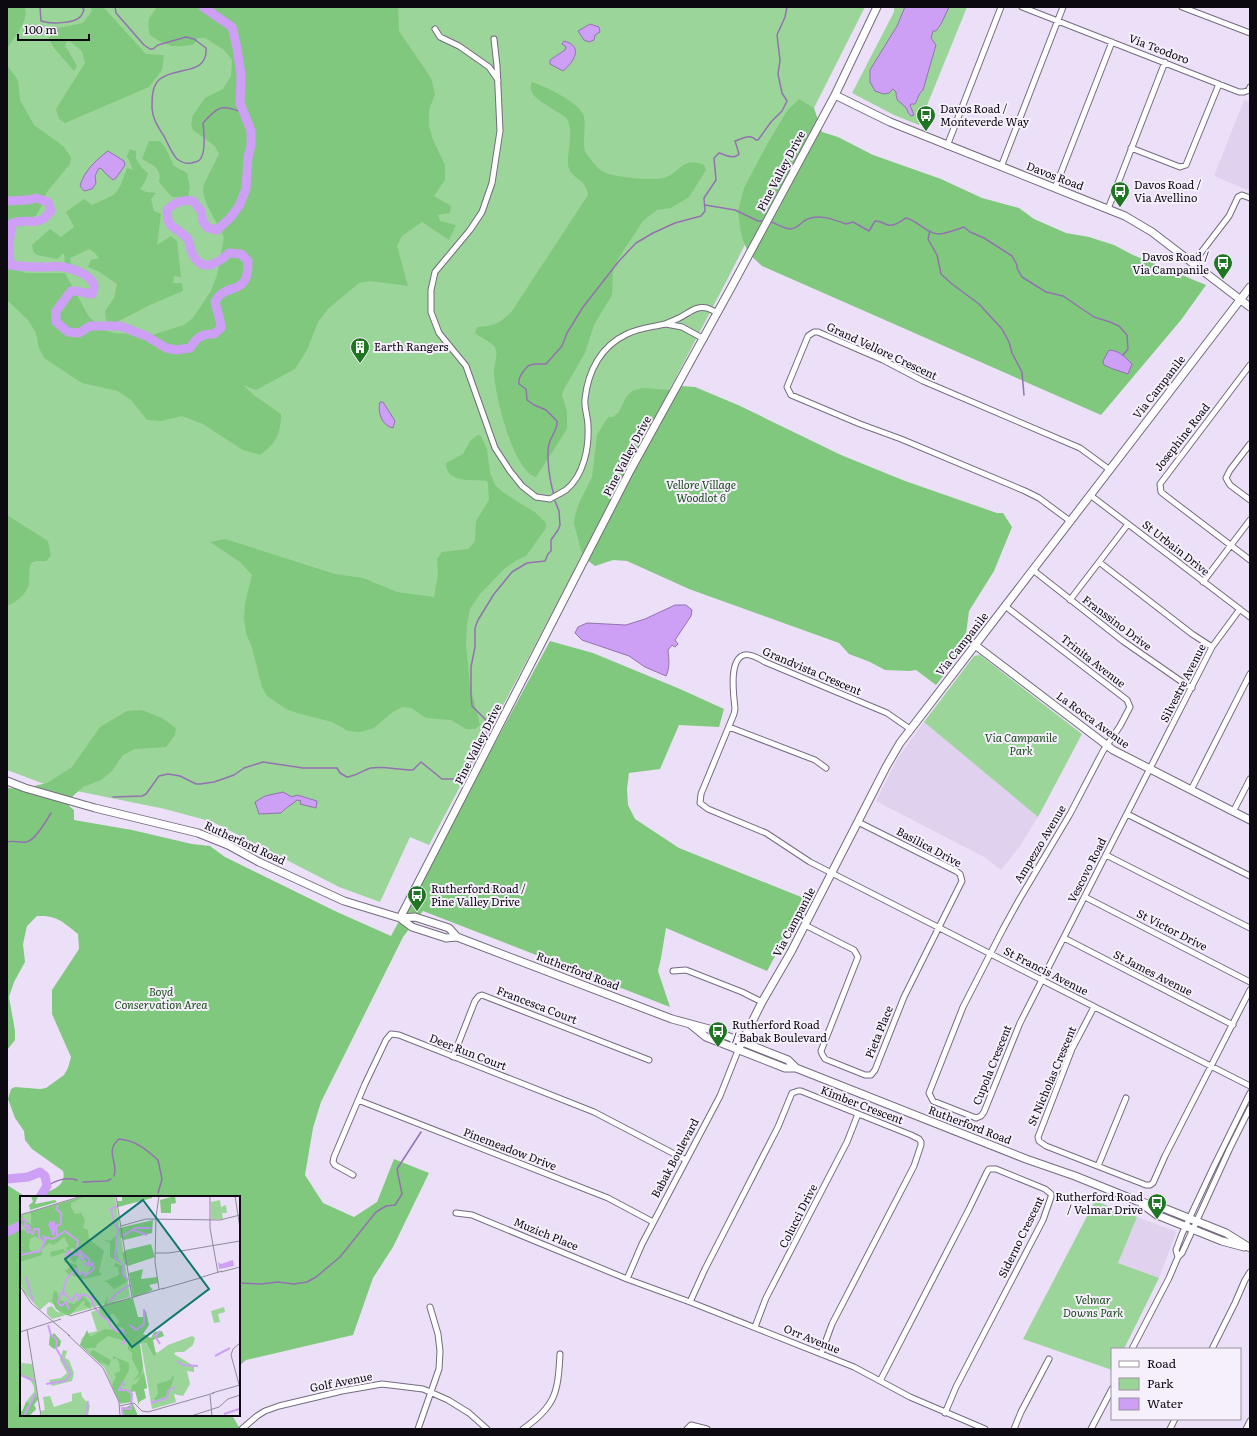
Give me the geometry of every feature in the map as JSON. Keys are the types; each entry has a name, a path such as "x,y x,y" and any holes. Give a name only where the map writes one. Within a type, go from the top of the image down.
{"street":[{"name":"Pine Valley Drive","path":"400,918 631,469 704,339 835,95 877,7"},
{"path":"947,146 1001,7"},
{"name":"Via Teodoro","path":"1022,7 1219,84 1244,92 1249,90 1250,86"},
{"path":"1001,167 1063,7"},
{"path":"1182,7 1250,34"},
{"path":"435,29 440,37 459,46 489,67 498,81"},
{"path":"494,39 498,81 500,130 492,183 483,211 470,230 435,272 431,290 431,312 439,333 466,366 495,448 510,472 522,486 536,497 550,499 566,490 574,481 583,465 587,448 588,427 585,400 588,382 593,366 605,350 616,340 628,333 642,328 665,324 680,318 692,309 706,307 718,313"},
{"path":"1055,188 1112,42"},
{"path":"1108,209 1165,62"},
{"path":"1131,148 1180,167 1186,165 1219,84"},
{"name":"Davos Road","path":"835,95 886,120 947,146 1138,222 1250,307"},
{"path":"1193,264 1229,216 1238,197 1242,195 1250,198"},
{"name":"Via Campanile","path":"740,1046 762,1002 805,926 892,755 1250,287"},
{"path":"682,327 684,315"},
{"path":"665,324 682,327 704,339"},
{"name":"Grand Vellore Crescent","path":"1070,521 1039,498 1025,491 791,395 787,387 808,336 814,332 818,332 877,357 923,381 1080,448 1110,470"},
{"name":"Josephine Road","path":"1250,365 1160,484 1161,492 1250,560"},
{"path":"1250,444 1230,470 1226,478 1230,484 1250,500"},
{"name":"St Urbain Drive","path":"1090,495 1250,617"},
{"path":"1203,582 1250,520"},
{"path":"1070,600 1128,524"},
{"path":"1099,562 1192,634 1212,647"},
{"name":"Franssino Drive","path":"1033,570 1123,641 1192,688"},
{"name":"Trinita Avenue","path":"1005,606 1127,700 1130,707 1120,726 1106,745"},
{"name":"Silvestre Avenue","path":"1150,769 1212,647 1240,609"},
{"name":"La Rocca Avenue","path":"975,645 1106,745 1250,820"},
{"name":"Grandvista Crescent","path":"832,873 804,858 766,833 708,809 700,803 701,794 735,709 733,687 735,667 740,657 748,655 887,713 910,730"},
{"path":"1191,790 1250,674"},
{"path":"729,727 815,760 826,768"},
{"name":"Ampezzo Avenue","path":"991,953 1019,900 1070,814 1106,745"},
{"name":"Vescovo Road","path":"1042,980 1150,769"},
{"path":"1233,812 1250,778"},
{"name":"Rutherford Road","path":"7,781 25,788 95,808 198,833 228,845 266,865 338,899 400,918 412,926 446,938 457,937"},
{"path":"1127,814 1250,876"},
{"name":"Basilica Drive","path":"858,822 960,874 962,881 939,927"},
{"path":"1106,855 1250,928"},
{"name":"St Francis Avenue","path":"832,873 1250,1086"},
{"name":"St Victor Drive","path":"1085,897 1245,978 1250,982"},
{"name":"Rutherford Road","path":"400,918 415,917 448,928 457,937 672,1019 709,1029 740,1046 788,1060 796,1068 1026,1159 1137,1201 1161,1207 1226,1233 1250,1249"},
{"name":"Pieta Place","path":"805,926 848,947 856,953 858,957 823,1046 822,1054 826,1059 868,1075 871,1075 875,1070 904,997 939,927"},
{"name":"St James Avenue","path":"1064,938 1232,1025"},
{"name":"Cupola Crescent","path":"991,953 963,1007 929,1093 933,1101 972,1117 976,1118 981,1116 1015,1034 1042,980"},
{"path":"673,971 686,970 742,992 762,1002"},
{"path":"1211,1066 1250,990"},
{"name":"Francesca Court","path":"453,1057 475,1001 482,995 648,1060"},
{"name":"St Nicholas Crescent","path":"1094,1007 1072,1049 1038,1137 1039,1141 1043,1144 1146,1185 1150,1185 1153,1183 1211,1066"},
{"name":"Deer Run Court","path":"353,1175 335,1165 333,1162 358,1100 386,1040 392,1034 594,1112 686,1160"},
{"name":"Babak Boulevard","path":"627,1279 653,1222 720,1096 740,1046"},
{"name":"Kimber Crescent","path":"690,1302 705,1268 778,1127 792,1093 801,1091 915,1137 921,1142 922,1145 914,1166 832,1324 821,1354"},
{"path":"1133,1348 1169,1278 1178,1257 1176,1250 1190,1228 1213,1168 1250,1093"},
{"path":"1098,1166 1126,1098"},
{"name":"Pinemeadow Drive","path":"358,1100 608,1198 653,1222"},
{"path":"1193,1220 1250,1108"},
{"name":"Colucci Drive","path":"755,1327 766,1298 847,1142 858,1114"},
{"name":"Siderno Crescent","path":"880,1381 989,1169 996,1169 1045,1189 1051,1194 1051,1197 1043,1220 956,1387 945,1413"},
{"name":"Rutherford Road","path":"1137,1201 1157,1215 1222,1241 1250,1249"},
{"name":"Muzich Place","path":"456,1213 472,1215 627,1279"},
{"path":"1213,1348 1250,1272"},
{"name":"Orr Avenue","path":"627,1279 755,1327 854,1367 910,1397 985,1429"},
{"path":"418,1429 439,1369 440,1351 438,1334 430,1307"},
{"path":"523,1429 538,1418 553,1399 559,1379 560,1354"},
{"path":"1014,1429 1021,1412 1049,1359"},
{"name":"Golf Avenue","path":"242,1429 256,1416 280,1406 360,1387 382,1384 423,1389 448,1400 469,1413 487,1429"},
{"path":"1091,1429 1111,1391"},
{"path":"1170,1429 1174,1420"},
{"path":"1246,1429 1250,1421"},
{"path":"687,1429 691,1425 707,1429"}],"shaded area":[{"path":"1244,100 1250,102 1250,191 1214,176"},
{"path":"924,722 1038,817 1020,846 1001,870 986,858 876,801 898,758"},
{"path":"1137,1217 1175,1231 1176,1233 1159,1278 1118,1263"}],"green space":[{"path":"7,7 865,7 728,278 429,845 410,837 380,902 339,887 213,822 165,809 47,785 7,770"},
{"path":"7,7 24,7 26,12 23,23 7,49"},
{"path":"91,7 103,7 146,54 164,55 162,70 149,87 65,123 59,119 56,109 85,63 82,51 68,40 65,45 77,66 74,71 54,48 48,38 58,28 83,23 92,11"},
{"path":"157,7 398,7 399,31 431,78 435,94 429,110 429,126 433,140 445,165 445,180 434,196 451,206 450,213 438,215 440,221 456,225 449,240 422,222 402,236 397,246 408,286 370,281 359,283 328,309 318,322 307,350 295,369 256,390 243,385 255,396 281,414 279,433 274,442 260,455 243,450 203,424 182,416 161,421 147,420 131,400 118,391 82,383 44,358 39,348 36,333 28,320 7,300 7,266 26,273 65,273 89,317 105,330 114,333 152,335 184,325 193,318 211,291 217,275 224,237 207,205 203,192 204,184 219,154 215,146 193,130 191,124 193,115 205,98 223,89 231,76 232,60 224,50 205,38 198,38 194,44 187,46 171,46 150,35 148,23"},
{"path":"894,7 967,7 919,125 894,115 852,93 894,12"},
{"path":"7,65 18,80 20,100 34,125 63,146 71,157 70,164 46,193 43,203 36,216 12,223 7,265"},
{"path":"532,82 567,99 583,114 585,126 585,151 596,166 604,172 626,177 658,179 669,176 682,166 691,162 704,165 706,170 689,197 671,208 657,210 643,221 618,259 613,271 612,295 594,325 585,353 562,395 567,412 567,429 536,477 528,472 520,462 507,432 495,385 495,347 475,333 477,327 496,324 512,311 588,195 587,189 584,185 569,170 568,160 570,127 568,121 565,117 536,98 532,93"},
{"path":"799,99 814,108 822,132 838,137 873,155 941,179 982,198 1019,208 1034,219 1066,233 1089,237 1114,245 1133,255 1206,285 1181,320 1101,415 762,266 748,253 741,234 738,211 744,188 765,148 787,111"},
{"path":"149,141 160,141 165,147 174,166 187,173 190,187 188,197 172,197 159,182 160,177 158,170 153,165 142,159"},
{"path":"130,149 136,151 136,159 142,168 148,173 145,182 140,189 146,192 156,193 151,199 154,211 161,214 157,245 171,236 177,241 181,277 174,276 173,283 182,283 183,291 150,305 115,323 106,321 105,311 114,298 117,284 98,271 88,267 91,260 99,258 94,252 89,249 70,258 71,265 65,265 64,253 57,259 37,255 33,251 32,245 50,229 61,237 74,227 66,212 84,199 92,205 116,192 119,189 127,168 133,170 127,156"},
{"name":"Vellore Village Woodlot 6","path":"681,386 695,387 738,405 841,455 905,481 997,513 1003,513 1012,527 994,571 969,611 964,649 936,685 916,670 885,670 870,662 849,654 839,643 689,589 627,561 613,560 595,566 583,557 574,524 579,503 592,477 597,435 606,420 619,412 626,397 632,391 642,388 671,390"},
{"path":"478,435 481,436 487,449 490,472 495,485 504,493 536,513 546,523 546,528 526,556 504,569 480,594 470,609 467,624 466,644 470,685 480,725 475,729 466,729 451,720 426,718 411,708 402,707 390,714 374,728 360,732 348,731 332,722 286,709 267,696 262,687 252,648 246,633 244,618 245,603 252,575 240,562 210,542 225,539 335,574 363,578 397,592 434,597 438,575 437,559 442,552 468,549 472,545 475,540 476,521 489,500 487,481 461,479 450,474 447,470 446,463 463,454 470,441"},
{"path":"7,515 48,541 51,556 46,561 36,561 31,563 27,590 18,600 7,606"},
{"name":"Boyd Conservation Area","path":"550,641 593,653 724,709 719,727 679,725 660,769 629,773 627,789 628,805 635,819 679,848 806,899 767,971 666,928 658,971 670,1007 423,911 403,937 321,1102 313,1128 305,1175 323,1203 354,1217 377,1202 394,1159 429,1173 393,1247 373,1278 353,1335 246,1360 240,1365 240,1196 33,1196 58,1187 62,1183 64,1177 63,1171 32,1149 25,1140 24,1131 15,1118 8,1099 11,1089 15,1087 46,1088 64,1075 68,1068 71,1057 52,1014 52,990 79,949 78,934 55,918 37,916 27,926 23,944 25,962 14,982 9,997 15,1031 15,1040 7,1050 7,788 21,789 47,783 72,767 100,727 127,711 142,710 162,718 176,728 175,735 166,747 135,749 123,755 112,771 101,780 83,787 73,796 69,806 74,810 74,820 132,830 192,844 210,846 225,857 337,912 391,936"},
{"name":"Via Campanile Park","path":"980,655 1082,734 1038,817 924,722 974,656"},
{"path":"7,1185 24,1196 20,1196 20,1416 233,1416 240,1429 7,1429"},
{"name":"Velmar Downs Park","path":"1095,1201 1137,1217 1118,1263 1159,1278 1124,1348 1111,1348 1111,1370 1023,1339"}],"water":[{"path":"905,7 949,7 941,24 936,31 933,31 931,38 936,45 923,90 915,104 910,105 914,115 911,116 906,108 897,99 896,92 893,89 889,93 884,94 875,91 870,82 870,70 897,26"},
{"path":"590,24 599,27 600,32 595,35 594,40 589,42 584,40 578,31"},
{"path":"564,41 570,43 574,47 575,54 571,63 563,71 550,64 550,60 565,50 566,47 562,44"},
{"path":"108,151 124,161 125,165 113,180 99,168 95,176 96,183 92,189 84,191 80,186 84,175 95,162"},
{"path":"1109,350 1124,356 1132,364 1128,374 1104,365 1103,361"},
{"path":"380,402 383,402 395,421 393,428 389,427 383,422 381,418 379,410"},
{"path":"675,605 686,605 692,610 691,616 675,640 678,644 675,647 672,645 668,650 669,667 666,676 645,667 629,656 582,640 575,633 578,627 587,623 626,625 645,619"},
{"path":"283,792 292,797 297,795 317,801 316,808 300,804 301,801 297,800 281,813 259,814 255,802 265,796"}],"waterway":[{"path":"40,7 41,21 50,23 68,22 78,19 84,10 82,7"},
{"path":"115,7 116,13 144,45 150,49 153,49 158,45 186,37 194,39 206,48 205,57 202,63 197,67 167,75 160,79 154,88 152,96 153,116 177,159 190,163 198,161 201,158 204,149 203,123 213,112 221,108 243,112"},
{"path":"7,201 36,198 48,202 51,211 42,220 12,223 9,244 10,265 27,267 63,267 80,272 93,283 94,288 92,294 71,291 56,311 56,322 68,332 79,333 90,326 120,326 146,336 166,348 176,350 190,348 195,341 203,335 214,334 221,328 215,302 220,295 241,285 245,280 248,261 241,254 229,253 214,264 204,265 200,263 192,253 187,238 171,225 167,217 167,210 173,205 185,200 193,201 201,211 203,222 208,228 217,230 230,218 239,206 246,189 248,157 251,145 251,131 240,103 241,75 237,48 232,27 203,7"},
{"path":"554,495 549,470 548,449 557,421 546,410 527,400 526,389 519,384 519,380 528,366 534,364 546,364 562,346 567,333 583,307 619,261 636,243 675,223 701,216 705,211 704,198 716,180 714,158 719,153 735,157 737,156 739,154 735,141 749,137 758,140 771,122 782,111 787,101 782,93 778,74 780,60 777,35 785,17 787,7"},
{"path":"705,205 735,210 758,221 762,221"},
{"path":"769,221 785,228 792,229 796,228 804,221 814,217 820,217 836,220 846,224 853,222 869,231 875,221 893,225 906,218 936,234 949,232 964,227 1012,256 1022,277 1046,292 1063,296 1094,317 1119,326 1127,335 1128,349 1123,355"},
{"path":"930,231 928,239 937,255 941,274 979,304 1002,329 1022,372 1024,395"},
{"path":"113,797 142,796 146,794 159,776 168,774 180,776 196,784 200,784 214,782 234,775 244,768 263,762 303,768 337,768 340,773 347,777 371,768 382,767 413,770 421,762 442,779 456,779 461,777 479,750 489,726 487,721 472,706 471,667 475,647 475,628 478,620 494,594 512,572 527,563 545,561 551,551 551,540 560,525 559,511 555,501"},
{"path":"7,842 29,841 40,830 51,813"},
{"path":"240,1283 261,1284 278,1282 294,1284 307,1282 316,1277 340,1257 376,1212 386,1206 395,1205 402,1194 397,1169 421,1132"},
{"path":"114,1176 115,1166 112,1153 113,1148 119,1139 130,1141 145,1149 158,1160 162,1179 158,1193"},
{"path":"7,1179 28,1177 40,1172 45,1176 47,1186 41,1196"},
{"path":"83,1182 107,1181 111,1179"},
{"path":"47,1186 61,1180 77,1180"},
{"path":"7,1232 20,1226"}],"place":[{"name":"Davos Road / Monteverde Way","path":"926,132"},
{"name":"Davos Road / Via Avellino","path":"1120,208"},
{"name":"Davos Road / Via Campanile","path":"1223,280"},
{"name":"Earth Rangers","path":"360,364"},
{"name":"Rutherford Road / Pine Valley Drive","path":"417,912"},
{"name":"Rutherford Road / Babak Boulevard","path":"718,1048"},
{"name":"Rutherford Road / Velmar Drive","path":"1157,1220"}]}
